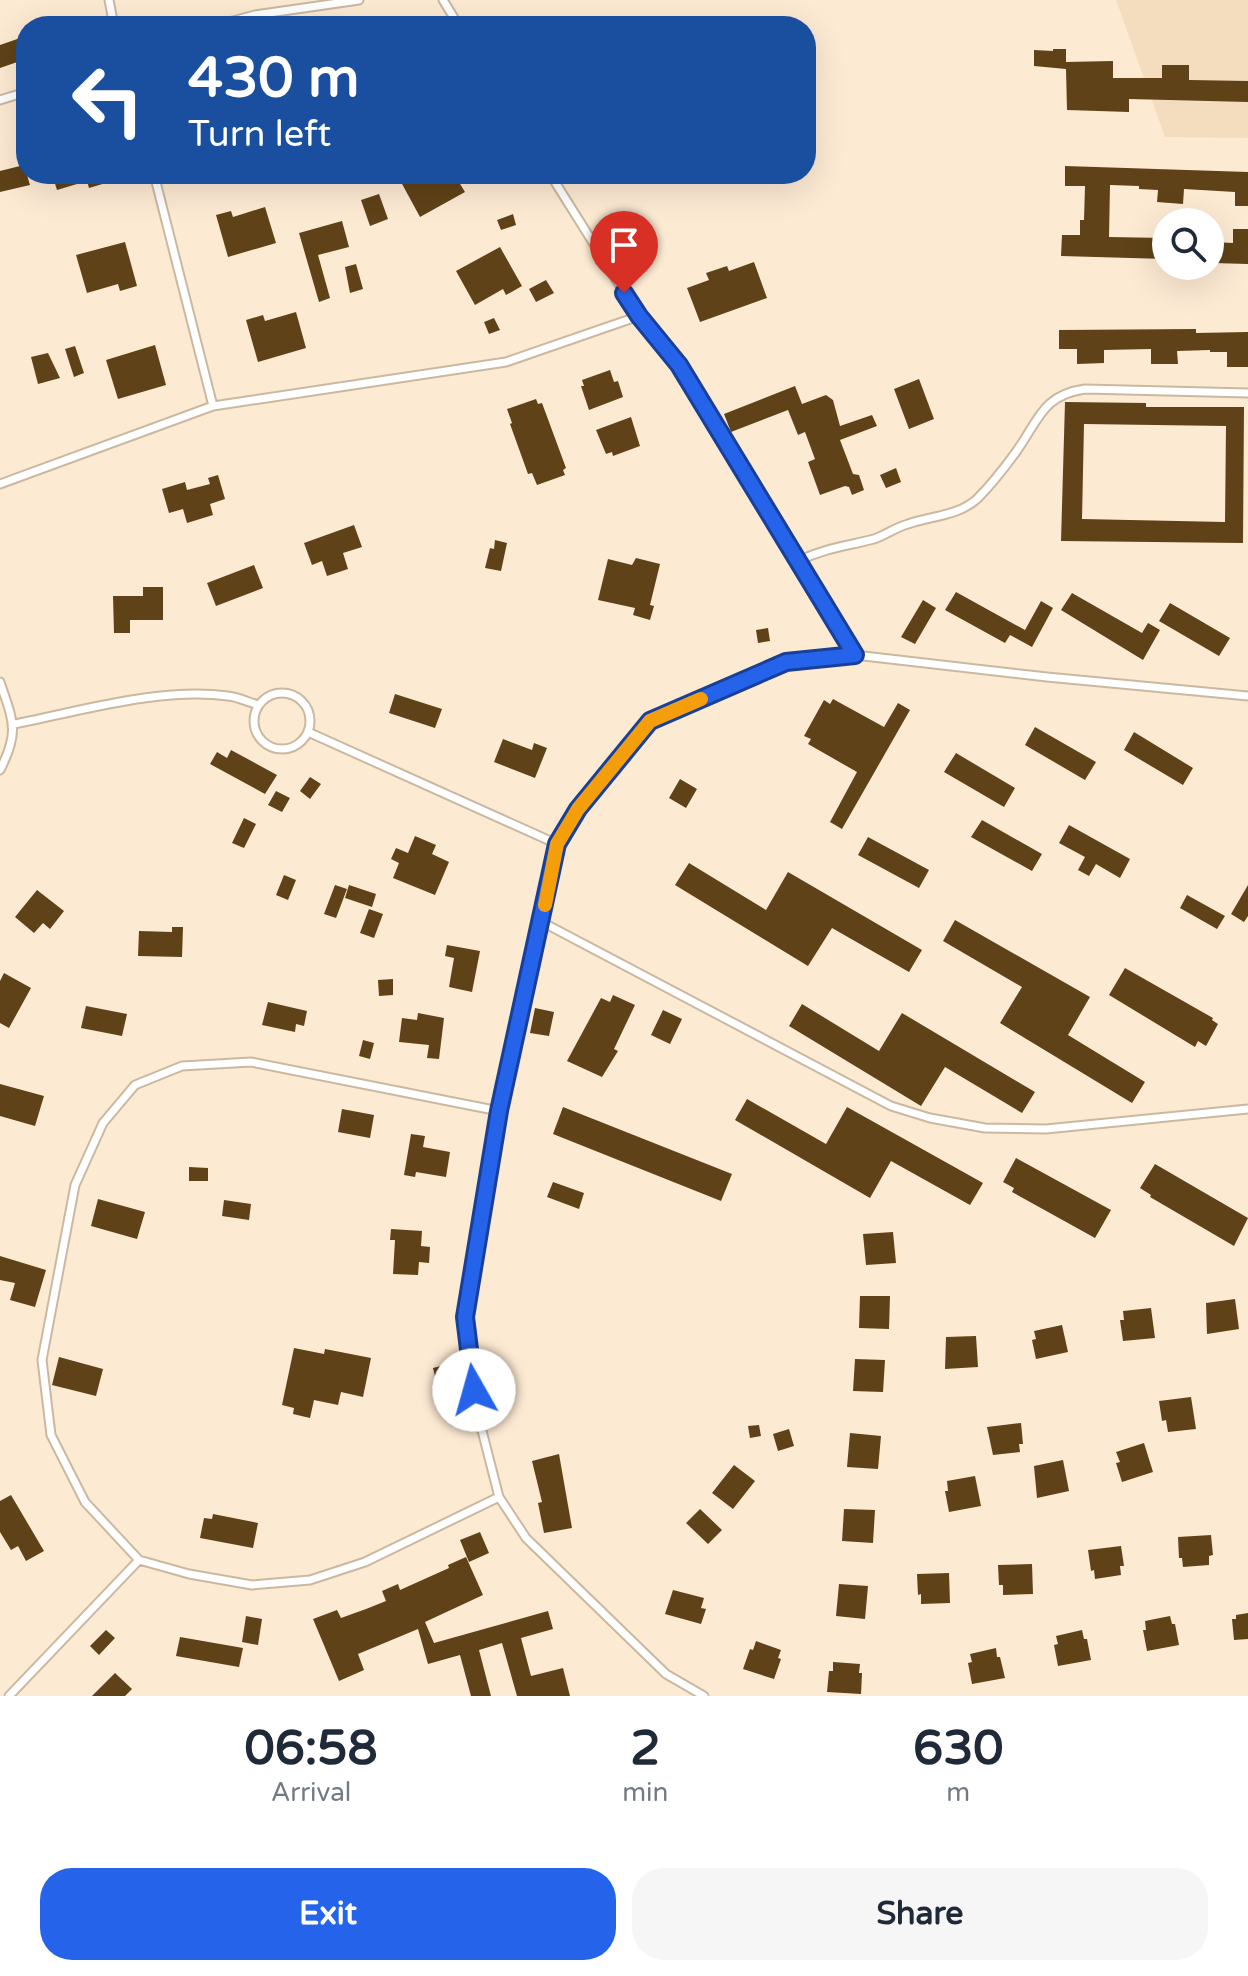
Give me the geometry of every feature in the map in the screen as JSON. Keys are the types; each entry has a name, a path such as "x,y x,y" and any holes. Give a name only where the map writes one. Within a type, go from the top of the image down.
{"lane":[{"path":"251,16 359,0"},
{"path":"157,184 213,406"},
{"path":"556,184 639,316 679,365 855,655"},
{"path":"0,484 213,406 506,362 639,316"},
{"path":"798,561 822,549 877,538 906,524 954,511 975,500 1018,450 1048,404 1066,392 1085,389 1248,393"},
{"path":"704,1696 666,1674 526,1538 499,1497 478,1415 465,1317 499,1111 557,844 578,809 650,721 786,662 855,655 1248,696"},
{"path":"0,682 14,724 12,748 0,770"},
{"path":"287,693 302,701 310,715 308,732 298,744 283,749 268,746 257,735 253,720 258,705 271,695 287,693"},
{"path":"14,724 147,699 193,695 231,696 258,705"},
{"path":"308,732 557,844"},
{"path":"542,922 891,1106 930,1118 985,1128 1046,1129 1248,1109"},
{"path":"499,1111 251,1062 182,1066 135,1085 103,1123 75,1185 42,1360 51,1435 85,1502 139,1560 189,1574 252,1585 310,1580 365,1562 499,1497"},
{"path":"9,1696 139,1560"}],"shaded area":[{"path":"1116,0 1248,0 1248,138 1165,137"}],"building":[{"path":"16,39 16,62 0,68 0,45"},
{"path":"1066,49 1066,62 1113,61 1113,78 1162,78 1162,65 1189,65 1189,80 1248,81 1248,102 1129,99 1129,112 1067,110 1066,69 1034,66 1034,50"},
{"path":"1065,166 1248,172 1248,206 1235,206 1235,192 1184,189 1183,204 1157,202 1158,190 1110,185 1109,237 1152,238 1152,259 1061,256 1062,235 1080,235 1080,220 1084,220 1085,186 1065,186"},
{"path":"16,167 16,184 30,185 0,192 0,171"},
{"path":"55,184 77,184 57,190"},
{"path":"402,184 460,184 465,192 420,217"},
{"path":"379,194 388,219 370,226 361,200"},
{"path":"265,207 276,243 228,257 216,215 231,211 233,217"},
{"path":"513,214 516,225 501,230 497,220"},
{"path":"342,221 349,247 318,255 330,298 319,302 299,233"},
{"path":"1233,229 1248,229 1248,264 1224,263 1224,243 1233,243"},
{"path":"125,242 137,286 120,291 118,284 87,293 76,255"},
{"path":"500,247 522,286 506,295 503,289 475,305 456,271"},
{"path":"754,262 767,298 700,322 687,288 709,280 706,273 727,266 729,271"},
{"path":"356,264 363,289 350,293 345,267"},
{"path":"546,280 554,293 536,302 529,289"},
{"path":"296,312 306,348 258,362 246,320 263,315 265,321"},
{"path":"494,318 500,330 489,334 484,322"},
{"path":"1196,329 1196,333 1248,332 1248,367 1227,367 1227,352 1210,350 1177,351 1178,364 1151,364 1151,349 1104,350 1104,363 1077,364 1077,349 1059,349 1059,330"},
{"path":"155,345 166,385 118,399 106,360"},
{"path":"75,346 84,373 74,377 65,349"},
{"path":"48,353 60,378 38,384 31,357"},
{"path":"610,370 614,382 618,381 623,397 589,410 582,380"},
{"path":"919,379 934,419 909,429 894,389"},
{"path":"795,386 802,404 826,395 833,400 840,426 872,415 877,426 840,440 853,474 859,475 864,490 852,495 849,487 845,486 820,495 808,462 815,459 805,432 798,435 788,410 731,432 724,414"},
{"path":"536,399 538,404 542,403 566,468 563,470 565,475 537,485 532,473 528,474 507,409"},
{"path":"1065,402 1146,403 1146,407 1244,407 1243,543 1061,541","holes":["1084,424 1226,426 1225,522 1082,519"]},
{"path":"631,417 640,446 613,456 612,452 606,454 596,430"},
{"path":"896,468 901,482 886,488 880,475"},
{"path":"218,475 225,499 210,504 213,515 187,523 183,509 169,513 162,489 185,482 187,490 210,484 208,478"},
{"path":"354,525 362,547 343,553 348,569 327,576 322,561 312,565 304,543"},
{"path":"495,540 507,543 501,571 485,568"},
{"path":"636,558 660,564 650,605 654,606 650,620 633,615 635,608 598,600 608,559 632,565"},
{"path":"254,565 263,588 216,606 207,583"},
{"path":"143,587 163,587 163,620 130,620 130,633 114,633 113,596 143,596"},
{"path":"956,592 1025,630 1041,601 1053,608 1032,647 1010,635 1005,643 945,610"},
{"path":"1072,593 1142,633 1148,623 1160,630 1143,660 1061,610"},
{"path":"923,600 936,608 915,644 901,637"},
{"path":"1170,603 1230,638 1219,656 1159,621"},
{"path":"768,628 770,641 758,643 756,630"},
{"path":"395,694 442,709 435,728 389,713"},
{"path":"833,699 884,727 898,703 910,710 842,829 830,822 857,772 808,744 811,739 804,736 824,700 830,704"},
{"path":"1035,727 1096,762 1085,780 1025,745"},
{"path":"1134,732 1193,768 1183,785 1124,750"},
{"path":"503,739 532,750 534,743 547,748 535,778 494,762"},
{"path":"231,750 277,775 265,794 210,764 217,752 227,758"},
{"path":"956,753 1015,788 1004,807 944,772"},
{"path":"310,777 321,784 310,799 300,791"},
{"path":"680,779 697,789 686,808 669,798"},
{"path":"276,791 290,798 282,812 268,805"},
{"path":"244,818 256,824 244,848 232,843"},
{"path":"982,820 1042,854 1032,871 971,837"},
{"path":"1069,825 1130,859 1120,878 1096,864 1089,876 1078,870 1085,857 1059,843"},
{"path":"415,836 436,845 432,854 449,862 435,895 393,878 399,863 391,859 396,848 408,853"},
{"path":"868,837 929,870 919,888 858,855"},
{"path":"689,863 766,910 788,872 922,950 909,972 832,928 808,966 675,885"},
{"path":"284,875 296,880 288,900 276,895"},
{"path":"335,885 347,889 336,918 324,914"},
{"path":"349,885 376,894 372,907 345,898"},
{"path":"1248,885 1248,916 1244,922 1231,914"},
{"path":"37,890 64,911 50,929 43,923 34,933 15,917"},
{"path":"1187,895 1225,916 1217,929 1180,908"},
{"path":"369,909 383,914 374,938 360,933"},
{"path":"955,920 1090,997 1068,1035 1145,1082 1132,1103 1000,1023 1022,987 943,941"},
{"path":"172,927 183,927 182,957 138,956 139,931 172,932"},
{"path":"447,945 480,951 472,992 449,987 454,958 445,956"},
{"path":"1125,968 1213,1018 1218,1024 1206,1046 1198,1041 1195,1047 1109,995"},
{"path":"4,973 31,988 9,1028 0,1023 0,981"},
{"path":"393,979 393,995 379,996 378,980"},
{"path":"613,995 635,1005 614,1049 618,1051 602,1077 567,1061 601,998 610,1002"},
{"path":"268,1002 307,1011 304,1026 296,1024 295,1032 262,1025"},
{"path":"802,1004 879,1051 902,1013 1035,1092 1022,1113 945,1067 921,1106 789,1026"},
{"path":"86,1006 127,1014 122,1036 81,1028"},
{"path":"535,1008 554,1012 549,1036 530,1033"},
{"path":"663,1010 682,1019 670,1044 651,1035"},
{"path":"418,1013 444,1018 439,1059 427,1058 429,1045 399,1042 402,1018 417,1020"},
{"path":"363,1040 374,1043 370,1059 359,1056"},
{"path":"0,1084 44,1096 35,1126 0,1116"},
{"path":"747,1099 826,1144 847,1107 983,1183 970,1205 891,1161 870,1198 735,1120"},
{"path":"563,1107 732,1174 721,1201 553,1134"},
{"path":"342,1109 374,1115 370,1138 338,1132"},
{"path":"411,1134 425,1136 423,1147 450,1152 446,1177 416,1172 415,1177 404,1175"},
{"path":"1016,1158 1111,1210 1095,1238 1012,1192 1014,1188 1003,1182"},
{"path":"1155,1164 1248,1218 1234,1246 1150,1197 1140,1188"},
{"path":"189,1167 208,1168 208,1181 189,1181"},
{"path":"553,1182 584,1193 579,1209 547,1197"},
{"path":"98,1199 145,1212 137,1239 91,1226"},
{"path":"224,1200 251,1204 249,1220 222,1216"},
{"path":"391,1229 422,1231 421,1246 430,1247 429,1263 419,1262 418,1275 393,1274 395,1240 390,1240"},
{"path":"893,1232 896,1263 866,1265 863,1234"},
{"path":"0,1256 46,1270 35,1307 10,1300 15,1283 0,1280"},
{"path":"860,1296 890,1296 889,1329 859,1328"},
{"path":"1235,1299 1239,1329 1207,1334 1206,1303"},
{"path":"1151,1308 1155,1338 1123,1341 1120,1320 1124,1320 1123,1311"},
{"path":"1062,1325 1068,1352 1036,1359 1032,1340 1036,1339 1034,1331"},
{"path":"976,1336 978,1367 945,1369 946,1337"},
{"path":"294,1348 324,1354 325,1349 371,1358 363,1397 341,1392 338,1405 314,1400 310,1418 293,1414 294,1408 282,1405"},
{"path":"59,1357 103,1369 96,1396 52,1385"},
{"path":"855,1359 885,1360 883,1392 853,1391"},
{"path":"445,1365 448,1377 436,1380 433,1368"},
{"path":"1191,1397 1196,1429 1168,1432 1166,1420 1162,1421 1159,1401"},
{"path":"1021,1423 1023,1444 1019,1444 1020,1452 993,1455 987,1427"},
{"path":"759,1425 761,1436 750,1438 748,1426"},
{"path":"789,1429 794,1446 778,1451 773,1434"},
{"path":"850,1433 881,1436 878,1469 847,1467"},
{"path":"1144,1443 1153,1472 1122,1482 1116,1452"},
{"path":"559,1454 572,1528 544,1533 538,1503 542,1502 532,1461"},
{"path":"1063,1460 1069,1491 1037,1498 1034,1466"},
{"path":"734,1465 755,1481 733,1509 712,1493"},
{"path":"975,1476 981,1506 949,1512 945,1491 948,1491 947,1481"},
{"path":"11,1495 44,1551 26,1561 18,1546 11,1550 0,1532 0,1501"},
{"path":"700,1509 722,1530 708,1544 686,1523"},
{"path":"844,1509 875,1510 873,1543 842,1541"},
{"path":"213,1514 258,1523 253,1548 200,1538 204,1518 212,1519"},
{"path":"480,1532 489,1553 469,1562 460,1540"},
{"path":"1211,1535 1213,1555 1209,1556 1209,1565 1183,1567 1182,1558 1179,1558 1178,1537"},
{"path":"1121,1546 1124,1566 1120,1566 1121,1575 1095,1579 1088,1550"},
{"path":"466,1557 483,1595 425,1622 434,1643 548,1611 553,1629 521,1638 531,1676 563,1668 570,1696 517,1696 502,1643 479,1650 491,1696 471,1696 460,1655 428,1664 418,1629 358,1654 364,1670 339,1681 313,1619 337,1610 341,1618 386,1601 382,1591 398,1584 400,1590"},
{"path":"1032,1564 1033,1594 1003,1595 998,1565"},
{"path":"949,1573 950,1603 921,1604 917,1574"},
{"path":"839,1584 868,1586 865,1619 836,1616"},
{"path":"673,1590 704,1598 701,1608 706,1609 701,1624 665,1614"},
{"path":"1248,1613 1248,1639 1234,1640 1232,1619"},
{"path":"246,1616 262,1619 258,1645 242,1642"},
{"path":"1170,1616 1172,1624 1175,1624 1179,1645 1147,1651 1143,1630 1146,1630 1145,1621"},
{"path":"106,1630 115,1638 99,1655 90,1646"},
{"path":"1082,1630 1091,1660 1058,1666 1054,1645 1058,1644 1056,1636"},
{"path":"180,1637 243,1648 239,1667 176,1656"},
{"path":"756,1641 781,1650 774,1679 743,1669"},
{"path":"996,1648 1005,1678 972,1684 968,1663 972,1662 970,1654"},
{"path":"833,1662 860,1664 861,1694 827,1692"},
{"path":"115,1673 132,1689 125,1696 92,1696"}],"slow traffic":[{"path":"545,905 557,844 578,809 650,721 701,699"}],"route":[{"path":"474,1390 465,1317 499,1111 557,844 578,809 650,721 786,662 855,655 679,365 624,293"}]}
